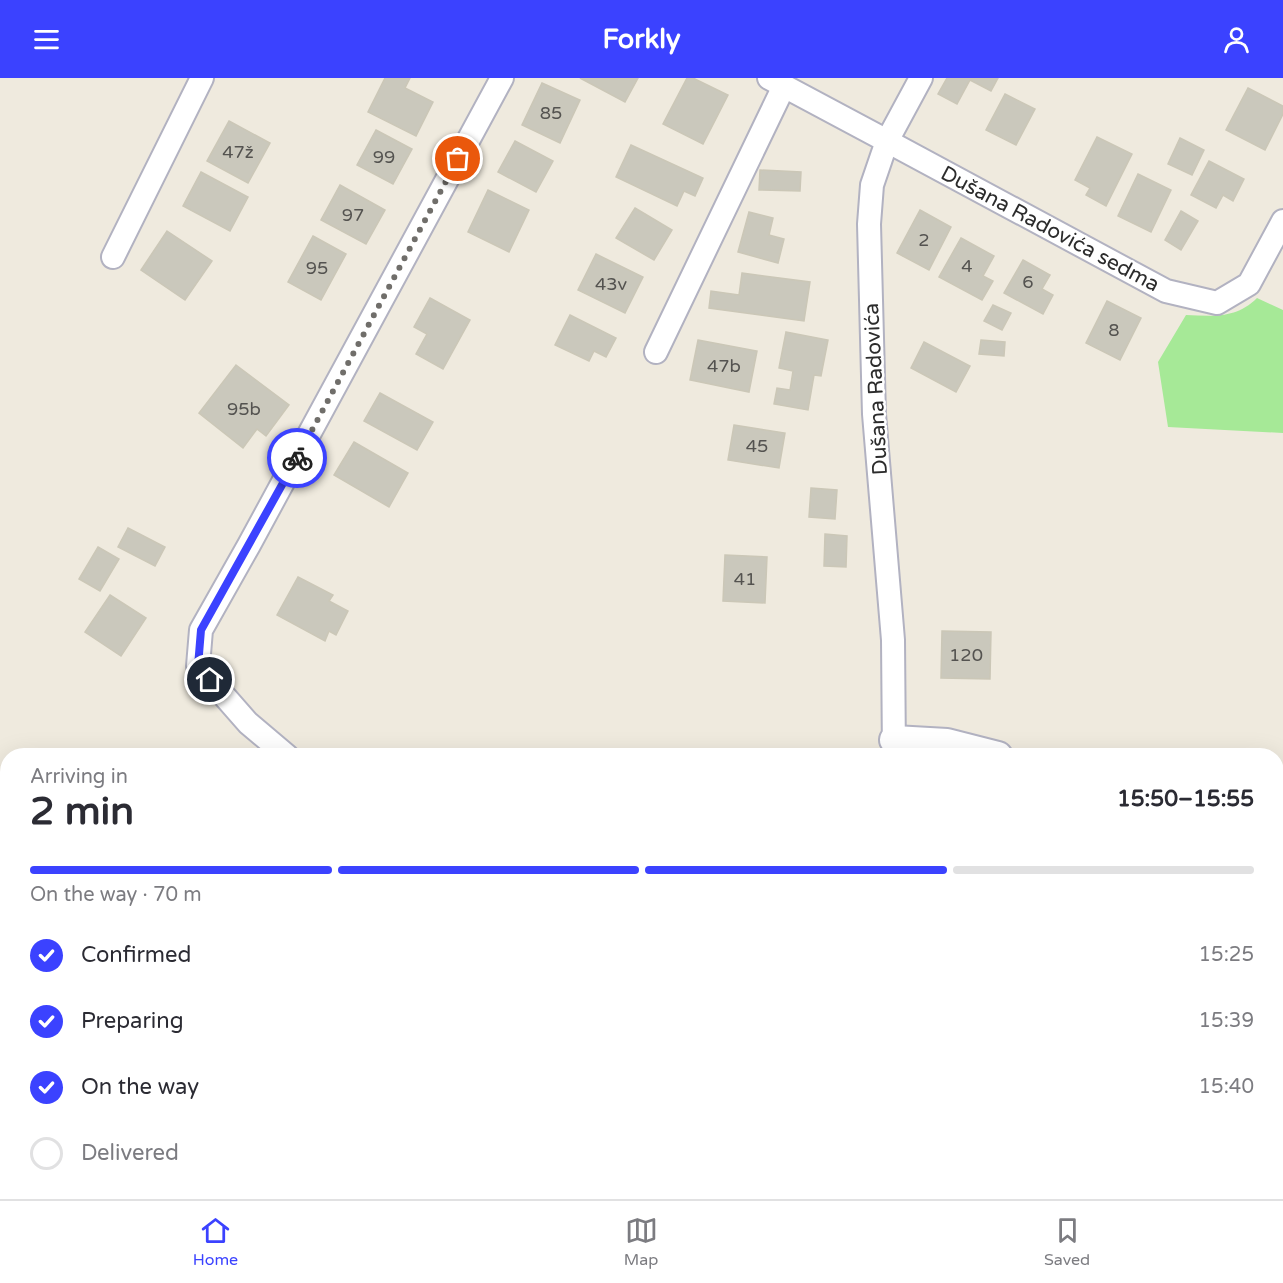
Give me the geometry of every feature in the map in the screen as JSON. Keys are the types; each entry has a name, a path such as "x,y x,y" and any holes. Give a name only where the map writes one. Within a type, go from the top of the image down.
{"street":[{"path":"113,257 202,78"},
{"path":"278,748 248,723 198,666 201,630 502,78"},
{"name":"Dušana Radovića","path":"894,748 889,568 874,414 869,224 872,185 887,141 921,78"},
{"path":"656,352 777,82 887,141"},
{"name":"Dušana Radovića sedma","path":"887,141 1166,291 1217,303 1249,284 1283,221"},
{"path":"894,748 947,743 967,748"}],"green space":[{"path":"1257,298 1283,310 1283,433 1168,427 1158,362 1186,315 1224,315 1241,310"}],"building":[{"path":"385,78 410,78 405,88 433,102 416,136 368,112"},
{"path":"580,78 638,78 625,102"},
{"path":"687,78 693,78 728,95 703,144 663,124"},
{"path":"947,78 998,78 991,91 970,80 957,104 938,94"},
{"path":"542,83 580,100 560,143 522,125"},
{"path":"1248,88 1283,106 1283,114 1265,150 1226,130"},
{"path":"1005,94 1035,109 1016,145 986,130"},
{"path":"229,121 270,143 248,183 207,161"},
{"path":"376,130 412,149 393,184 357,165"},
{"path":"1097,137 1132,154 1106,206 1086,195 1090,188 1075,180"},
{"path":"1180,138 1204,150 1192,175 1168,164"},
{"path":"515,141 553,161 536,192 498,172"},
{"path":"631,145 703,178 695,196 684,191 677,206 616,177"},
{"path":"1209,161 1244,179 1233,201 1223,195 1216,208 1191,195"},
{"path":"760,170 801,172 800,191 759,190"},
{"path":"201,172 248,197 230,231 183,206"},
{"path":"1138,174 1171,190 1151,232 1118,216"},
{"path":"340,185 385,210 366,244 321,220"},
{"path":"488,190 529,210 509,252 468,232"},
{"path":"635,208 672,230 654,260 616,238"},
{"path":"920,210 951,227 929,270 897,253"},
{"path":"1181,211 1198,221 1181,250 1165,240"},
{"path":"749,212 773,218 769,235 784,239 778,263 738,252"},
{"path":"167,231 212,261 185,300 141,270"},
{"path":"313,236 346,254 321,300 288,282"},
{"path":"961,238 994,256 983,276 993,281 982,300 939,277"},
{"path":"596,254 643,277 625,313 578,290"},
{"path":"1023,260 1050,275 1042,289 1053,295 1043,314 1004,293"},
{"path":"742,273 810,282 804,321 709,308 711,291 739,295"},
{"path":"430,298 470,320 443,369 416,354 427,334 414,327"},
{"path":"1107,301 1141,318 1120,360 1086,343"},
{"path":"993,305 1011,313 1002,330 984,321"},
{"path":"570,315 616,338 606,357 594,351 589,361 555,345"},
{"path":"786,332 828,340 821,376 814,375 808,410 774,404 777,388 790,390 793,371 779,368"},
{"path":"698,340 757,351 749,392 690,380"},
{"path":"981,340 1005,342 1004,356 979,354"},
{"path":"924,342 970,366 956,392 911,368"},
{"path":"236,365 289,405 266,436 257,429 243,448 199,413"},
{"path":"380,393 433,422 417,450 364,421"},
{"path":"734,425 785,433 779,468 728,460"},
{"path":"354,442 408,473 389,507 334,475"},
{"path":"811,488 837,490 835,519 809,517"},
{"path":"128,528 165,547 155,566 118,547"},
{"path":"825,534 847,536 846,567 824,566"},
{"path":"98,547 119,559 100,591 79,579"},
{"path":"725,555 767,557 765,603 723,601"},
{"path":"298,577 333,595 329,601 348,611 336,635 329,631 325,641 277,615"},
{"path":"110,595 146,618 121,656 85,632"},
{"path":"942,631 991,632 990,679 941,678"}],"way so far":[{"path":"297,458 458,159"}],"route":[{"path":"210,680 198,666 198,643 201,630 297,458"}]}
